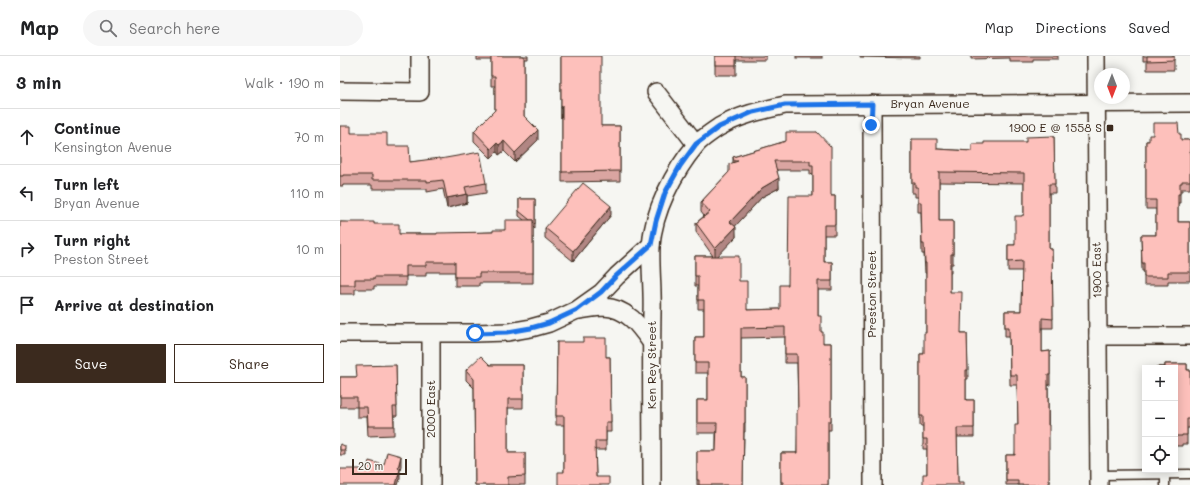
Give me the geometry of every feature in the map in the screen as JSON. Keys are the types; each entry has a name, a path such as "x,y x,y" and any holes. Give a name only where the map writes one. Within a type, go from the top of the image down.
{"street":[{"path":"340,92 420,92 420,56"},
{"name":"1900 East","path":"1096,56 1096,68"},
{"path":"656,92 696,144"},
{"name":"Bryan Avenue","path":"651,245 656,221 665,193 680,166 696,144 719,127 753,112 785,105 1094,103"},
{"name":"Bryan Avenue","path":"1130,103 1190,103"},
{"name":"Preston Street","path":"872,104 873,485"},
{"name":"1900 East","path":"1096,104 1099,480"},
{"path":"340,333 431,334 508,332 549,323 577,310 601,292 616,276 651,245"},
{"name":"Ken Rey Street","path":"651,245 652,485"},
{"path":"577,310 604,307 622,311 638,324 652,342"},
{"name":"2000 East","path":"431,334 431,485"},
{"path":"1098,336 1190,336"}],"lane":[{"path":"1165,474 1165,485"},
{"path":"1099,480 1165,474 1190,474"}],"building":[{"path":"491,56 524,56 524,116 538,130 515,153 504,141 499,145 497,143 491,149 474,131 495,110 495,76 491,76"},
{"path":"561,56 601,56 601,126 620,126 620,171 562,172"},
{"path":"715,56 736,56 736,65 715,65"},
{"path":"1147,56 1174,56 1174,60 1147,61"},
{"path":"1153,123 1178,123 1181,140 1190,140 1190,181 1182,181 1182,183 1180,183 1180,194 1178,194 1178,222 1190,222 1190,272 1168,272 1168,277 1144,277 1144,263 1142,263 1141,235 1156,235 1156,200 1146,200 1146,141 1149,141 1149,135 1153,135"},
{"path":"340,126 351,126 351,133 387,133 387,146 409,146 410,162 440,159 480,152 486,183 465,187 467,194 447,198 443,180 427,182 427,180 372,180 372,175 340,176"},
{"path":"786,132 817,132 831,147 831,196 835,196 835,225 824,225 824,262 832,262 832,281 818,281 818,316 821,316 823,343 831,343 831,421 828,421 828,485 783,485 783,482 781,482 781,453 797,453 797,354 785,354 785,327 741,328 741,377 745,377 743,485 699,485 699,480 697,480 697,451 716,451 717,423 697,423 697,400 708,400 708,363 695,363 695,337 704,337 704,300 698,300 698,276 695,276 695,256 739,256 739,281 747,281 747,310 780,309 780,285 788,285 789,196 813,196 813,165 810,165 810,161 774,161 779,178 762,188 730,222 736,227 715,249 696,223 710,212 701,202 729,172 729,164 738,161 734,161 733,157 786,141"},
{"path":"1054,136 1055,184 1049,184 1049,249 1052,249 1053,319 1042,318 1042,352 1050,351 1050,375 1048,375 1049,485 1018,485 1018,481 1006,481 1006,455 1015,455 1015,425 1018,425 1017,375 1010,375 1009,327 1005,327 1005,311 1021,311 1022,261 1008,262 1008,245 1015,245 1015,216 1024,215 1024,173 939,172 939,221 953,221 953,254 951,254 950,263 950,292 962,292 961,333 967,333 968,370 966,370 966,400 974,400 974,428 957,428 958,482 963,482 963,485 923,485 923,474 927,474 927,439 923,439 923,416 920,416 920,354 924,354 924,333 926,333 926,263 924,244 922,244 921,202 918,202 918,187 915,187 915,183 912,183 912,139 937,139 937,149 972,151 972,144 984,144 984,142 1026,142 1026,137"},
{"path":"583,183 611,206 573,251 545,228"},
{"path":"519,199 535,199 535,224 533,220 530,220 519,211"},
{"path":"505,220 533,220 533,273 479,273 479,277 455,277 455,262 426,262 426,266 406,266 406,277 374,277 374,279 355,279 355,285 340,285 340,222 399,224 399,234 437,234 493,232 493,230 505,230"},
{"path":"583,338 606,338 606,357 610,357 611,422 606,422 606,441 595,441 596,477 609,477 609,485 558,485 558,472 564,472 564,416 556,416 557,342 583,342"},
{"path":"481,356 490,365 523,365 523,399 508,399 508,453 525,453 525,476 508,477 508,485 475,485 474,379 466,370"},
{"path":"1187,364 1187,370 1190,370 1190,419 1187,419 1187,435 1178,436 1178,365 1165,365"},
{"path":"396,365 397,407 393,407 394,426 368,426 367,407 357,407 357,397 340,397 340,377 357,377 356,366"},
{"path":"340,444 345,446 345,450 340,450"},
{"path":"387,452 401,456 398,468 400,469 396,485 340,485 340,469 367,469 369,461 384,465"}],"place":[{"name":"1900 E @ 1558 S","path":"1110,128"}],"route":[{"path":"475,333 508,332 549,323 577,310 601,292 616,276 651,245 656,221 665,193 680,166 696,144 719,127 753,112 785,105 872,104 871,125"}]}
